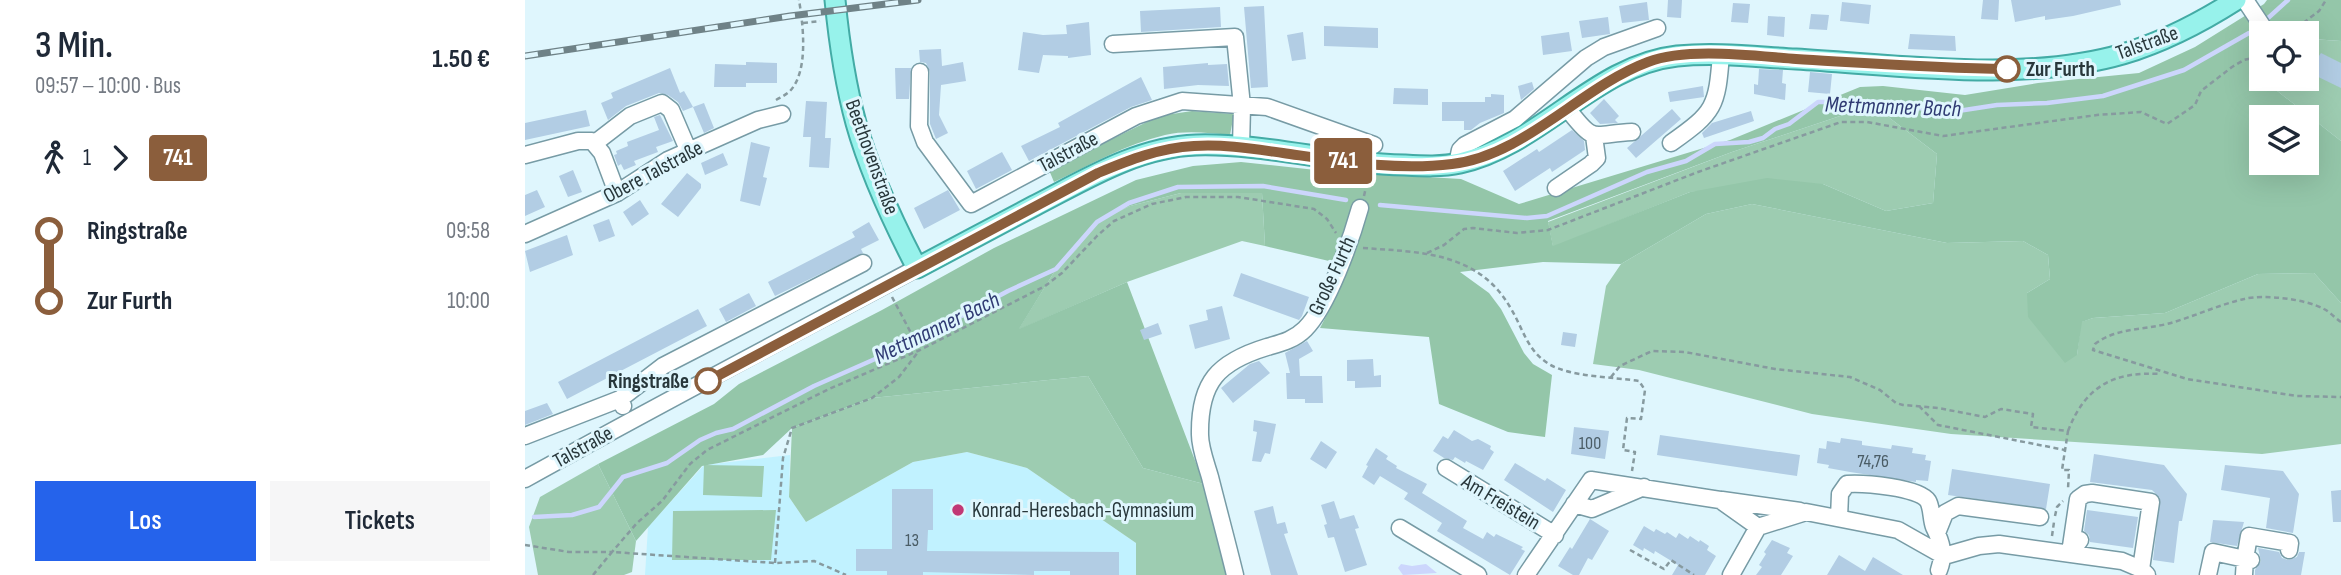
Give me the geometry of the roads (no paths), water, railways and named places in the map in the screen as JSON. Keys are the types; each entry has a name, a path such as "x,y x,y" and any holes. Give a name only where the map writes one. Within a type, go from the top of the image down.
{"main road":[{"name":"Beethovenstraße","path":"835,0 856,125 880,188 917,268"},
{"name":"Talstraße","path":"917,268 1098,173 1163,149 1195,145 1241,147 1373,155 1436,166 1457,164 1481,158 1504,147 1619,75 1650,61 1674,56 1721,54 1945,68 2016,69 2066,65 2094,61 2151,45 2186,29 2236,0"}],"street":[{"path":"2245,0 2259,21"},
{"path":"1457,164 1460,150 1465,145 1515,119 1586,58 1604,47 1657,27"},
{"path":"1113,44 1235,37 1242,106 1241,147"},
{"path":"1671,143 1707,115 1716,100 1721,54"},
{"name":"Talstraße","path":"920,72 919,126 925,142 971,204 1136,116 1182,101 1267,107 1373,155"},
{"path":"595,143 631,116 662,103 671,110 689,152"},
{"path":"1567,108 1584,130 1594,136 1632,132"},
{"name":"Obere Talstraße","path":"525,234 617,193 669,160 758,120 782,114"},
{"path":"1556,188 1597,158 1594,136"},
{"path":"525,155 581,140 595,143 602,153 617,193"},
{"name":"Große Furth","path":"1235,575 1200,438 1204,397 1216,375 1226,364 1251,352 1289,340 1308,327 1327,294 1360,208"},
{"name":"Talstraße","path":"525,436 620,399 663,366 863,263"},
{"name":"Talstraße","path":"528,478 631,420 917,268"},
{"name":"Talstraße","path":"620,399 631,420"},
{"name":"Am Freistein","path":"1446,468 1555,535"},
{"name":"Am Freistein","path":"1526,575 1591,480 1806,512 1898,530 1940,569"},
{"path":"1839,518 1840,494 1847,484 1911,491 1925,497 1929,502 1937,533 1940,569 1979,546 1999,544 2049,550 2075,547 2122,561 2144,572 2151,502 2085,494 2078,499 2075,547"},
{"name":"Am Freistein","path":"1574,504 1592,509 1637,486"},
{"name":"Am Freistein","path":"1720,500 1758,527 1806,512"},
{"path":"1937,533 1945,513 1958,506 2040,517"},
{"path":"1731,575 1758,527"},
{"path":"1400,528 1472,574"},
{"path":"2208,575 2213,552 2247,565 2249,536 2290,542 2289,550"}],"waterway":[{"name":"Mettmanner Bach","path":"2267,19 2288,0"},
{"name":"Mettmanner Bach","path":"1380,205 1527,218 1547,216 1647,172 1686,161 1715,144 1749,142 1763,138 1775,129 1789,124 1818,102 1882,102 1902,107 1958,111 2103,96 2184,70 2249,33"},
{"name":"Mettmanner Bach","path":"534,517 572,515 599,507 623,477 667,463 700,440 733,429 814,386 909,344 1008,291 1056,269 1097,222 1129,203 1178,187 1263,186 1346,200"}],"railway":[{"path":"525,56 790,16 918,0"}],"place":[{"name":"Zur Furth","path":"2007,69"},
{"name":"Ringstraße","path":"708,381"},
{"name":"Konrad-Heresbach-Gymnasium","path":"958,510"}]}
